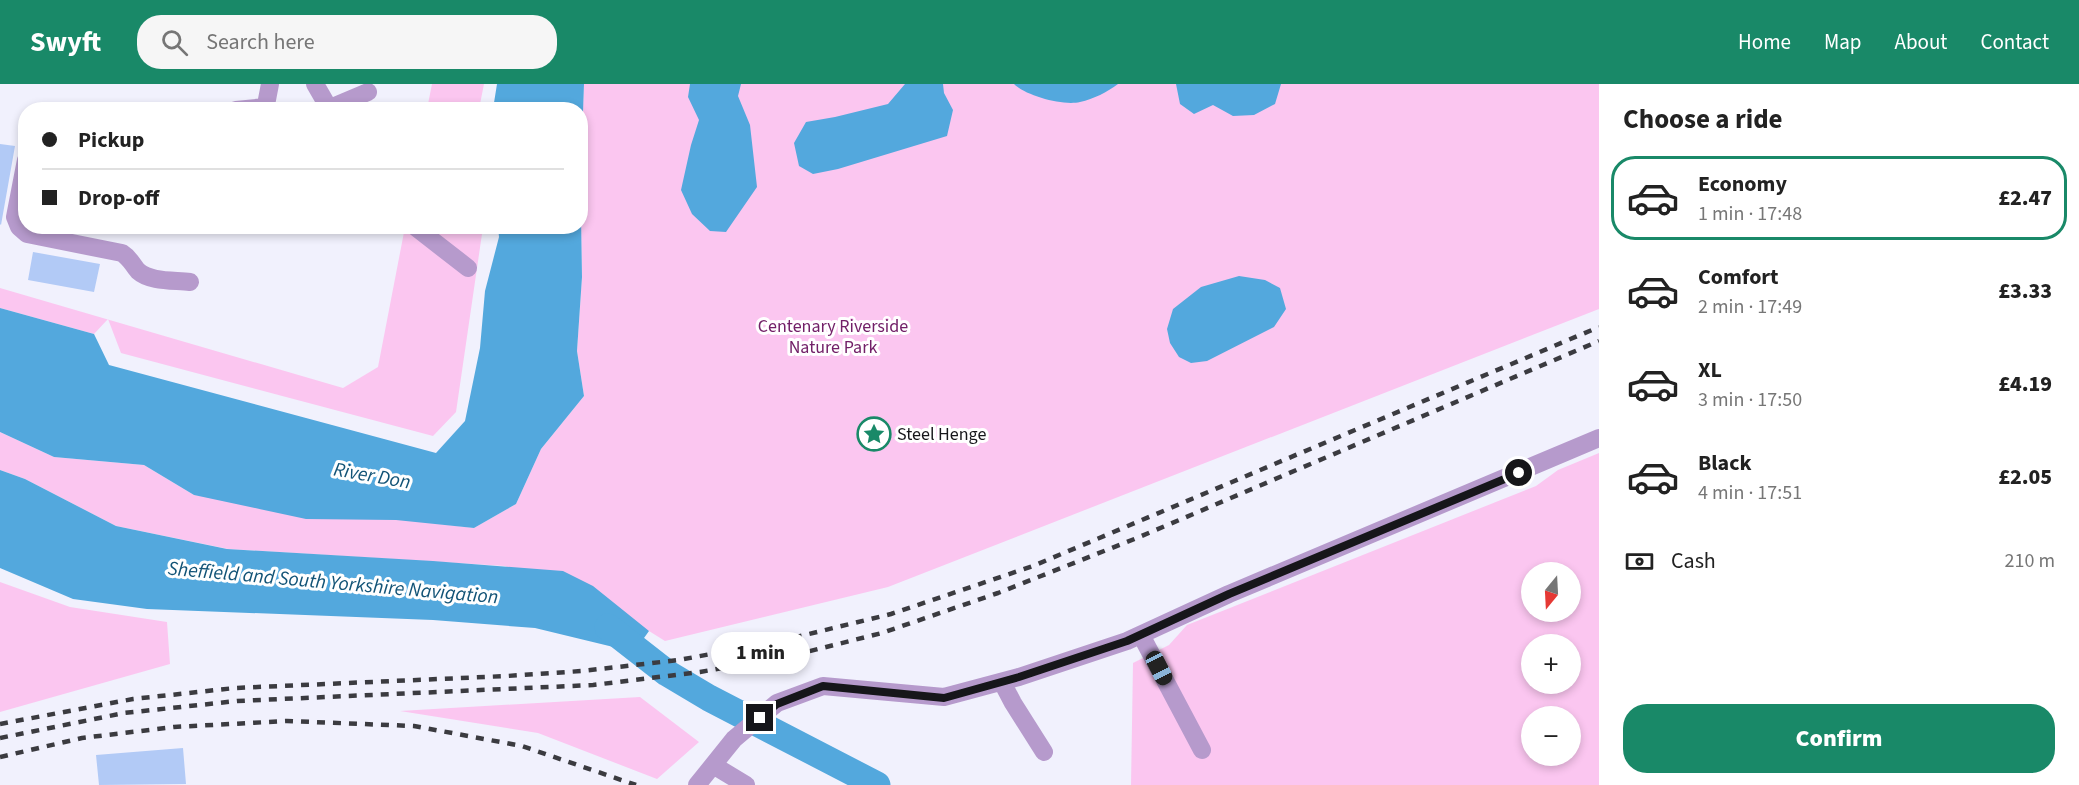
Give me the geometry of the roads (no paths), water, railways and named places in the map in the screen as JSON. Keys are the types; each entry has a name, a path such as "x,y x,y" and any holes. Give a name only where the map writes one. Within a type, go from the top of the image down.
{"street":[{"path":"266,102 270,84"},
{"path":"315,84 326,102"},
{"path":"346,102 368,92"},
{"path":"18,201 15,217 18,223"},
{"path":"27,234 122,253 129,257 140,273 152,278 190,282"},
{"path":"424,234 468,268"},
{"path":"697,785 734,740 777,704 823,686 944,698 1002,682 1127,641 1229,594 1599,438"},
{"path":"1141,634 1202,750"},
{"path":"1002,682 1044,752"},
{"path":"713,765 746,785"}],"water":[{"path":"497,84 584,84 583,102 494,102"},
{"path":"690,84 741,84 738,96 750,125 757,187 726,232 710,231 692,214 681,190 699,120 688,97"},
{"path":"905,84 943,84 944,93 953,110 947,136 838,169 813,174 799,166 794,143 806,122 888,104"},
{"path":"1014,84 1118,84 1085,101 1064,103 1036,96"},
{"path":"1176,84 1281,84 1275,104 1254,115 1233,116 1213,105 1194,114 1180,104"},
{"name":"River Don","path":"499,234 581,234 582,277 577,351 584,396 541,449 516,504 474,528 396,520 306,519 194,495 144,465 54,457 0,432 0,308 94,334 109,365 436,453 465,421 480,348 485,291"},
{"path":"1239,276 1265,280 1280,288 1286,309 1274,327 1207,361 1191,363 1179,357 1170,343 1167,329 1173,309 1201,287"},
{"path":"0,470 25,479 116,526 227,549 563,571 593,586 649,631 634,652 535,628 433,620 147,609 73,599 0,568"}],"waterway":[{"name":"Sheffield and South Yorkshire Navigation","path":"608,627 667,673 709,698 877,785"}],"railway":[{"path":"0,724 133,699 235,688 507,676 582,671 679,660 780,641 891,614 1033,566 1599,327"},
{"path":"0,738 124,713 237,701 593,685 700,672 790,656 882,633 998,593 1137,538 1599,341"},
{"path":"0,757 82,738 174,727 287,721 414,726 522,746 636,785"}],"place":[{"name":"Steel Henge","path":"874,434"}],"park label":[{"name":"Centenary Riverside Nature Park","path":"833,336"}]}
